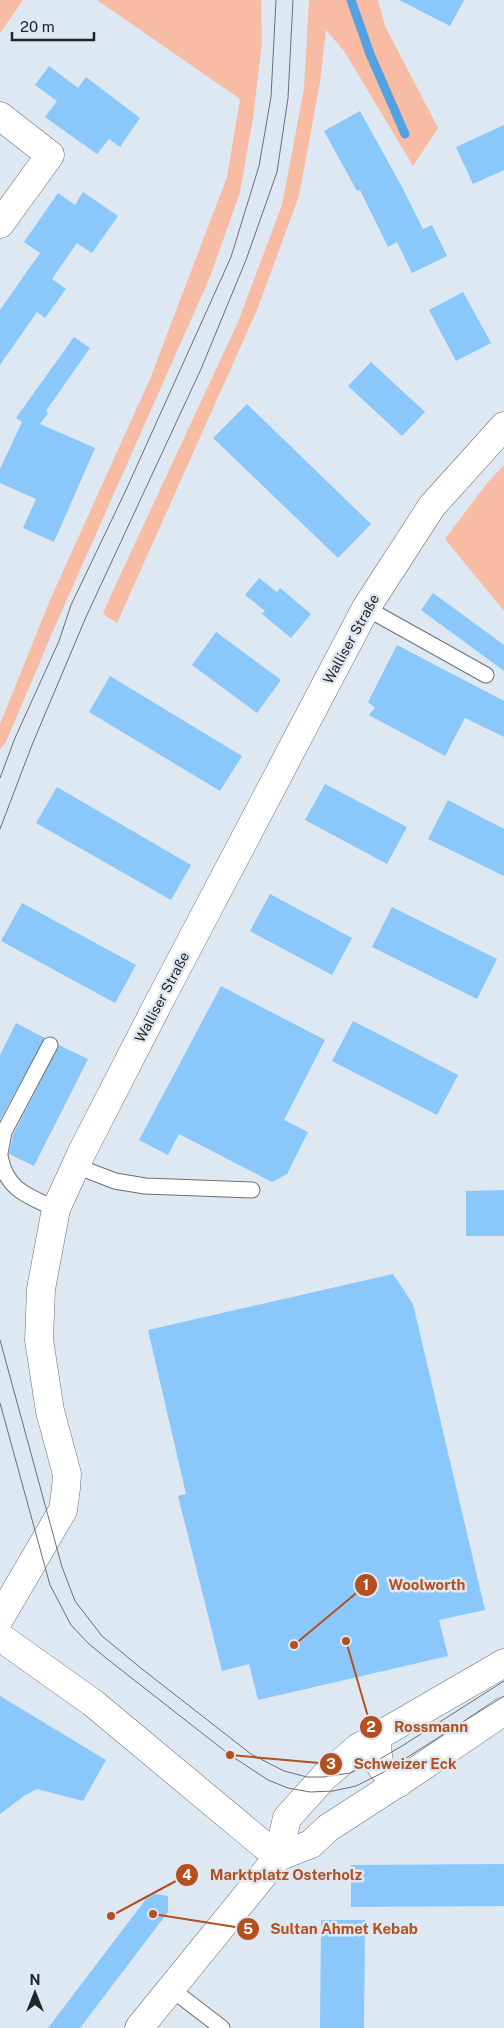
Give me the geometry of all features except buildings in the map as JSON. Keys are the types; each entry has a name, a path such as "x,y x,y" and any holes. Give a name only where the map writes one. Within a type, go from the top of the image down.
{"street":[{"path":"0,116 50,155 0,224"},
{"name":"Walliser Straße","path":"0,1618 63,1510 67,1474 50,1411 39,1340 41,1289 56,1209 76,1166 283,763 366,608 432,506 504,426"},
{"path":"0,1637 93,1703 278,1857"},
{"path":"139,2028 278,1857 286,1818 324,1777 359,1747 504,1664"},
{"path":"278,1857 311,1844 328,1828 504,1711"},
{"path":"377,1737 378,1760 384,1772 398,1783"}],"lane":[{"path":"366,608 486,675"},
{"path":"50,1045 4,1132 0,1154 2,1166 14,1187 23,1194 56,1209"},
{"path":"76,1166 115,1181 145,1186 252,1190"},
{"path":"170,1988 222,2028"}],"shaded area":[{"path":"0,0 23,0 0,33"},
{"path":"97,0 261,0 262,43 253,118 240,192 210,277 53,631 6,742 0,749 0,724 50,600 150,379 227,177 240,99"},
{"path":"309,0 378,0 385,26 438,128 413,166 344,51 326,30 320,82 299,196 257,310 117,623 103,614 238,322 282,205 304,89"},
{"path":"504,465 504,611 445,539 488,482"}],"waterway":[{"path":"351,0 370,54 405,134"}],"tram line":[{"path":"0,778 15,738 59,641 71,605 126,490 231,257 259,166 271,97 276,0"},
{"path":"0,829 32,745 86,617 201,369 246,260 277,172 288,98 293,0"},
{"path":"0,1340 62,1567 75,1601 102,1636 251,1754 284,1771 307,1777 324,1777 350,1773 373,1763 402,1746 504,1681"},
{"path":"0,1403 50,1585 71,1625 106,1658 230,1755 268,1780 288,1788 310,1792 333,1791 356,1786 384,1772 504,1696"}],"place":[{"name":"Rossmann","path":"346,1641"},
{"name":"Woolworth","path":"294,1645"},
{"name":"Schweizer Eck","path":"230,1755"},
{"name":"Sultan Ahmet Kebab","path":"153,1914"},
{"name":"Marktplatz Osterholz","path":"111,1916"}]}
